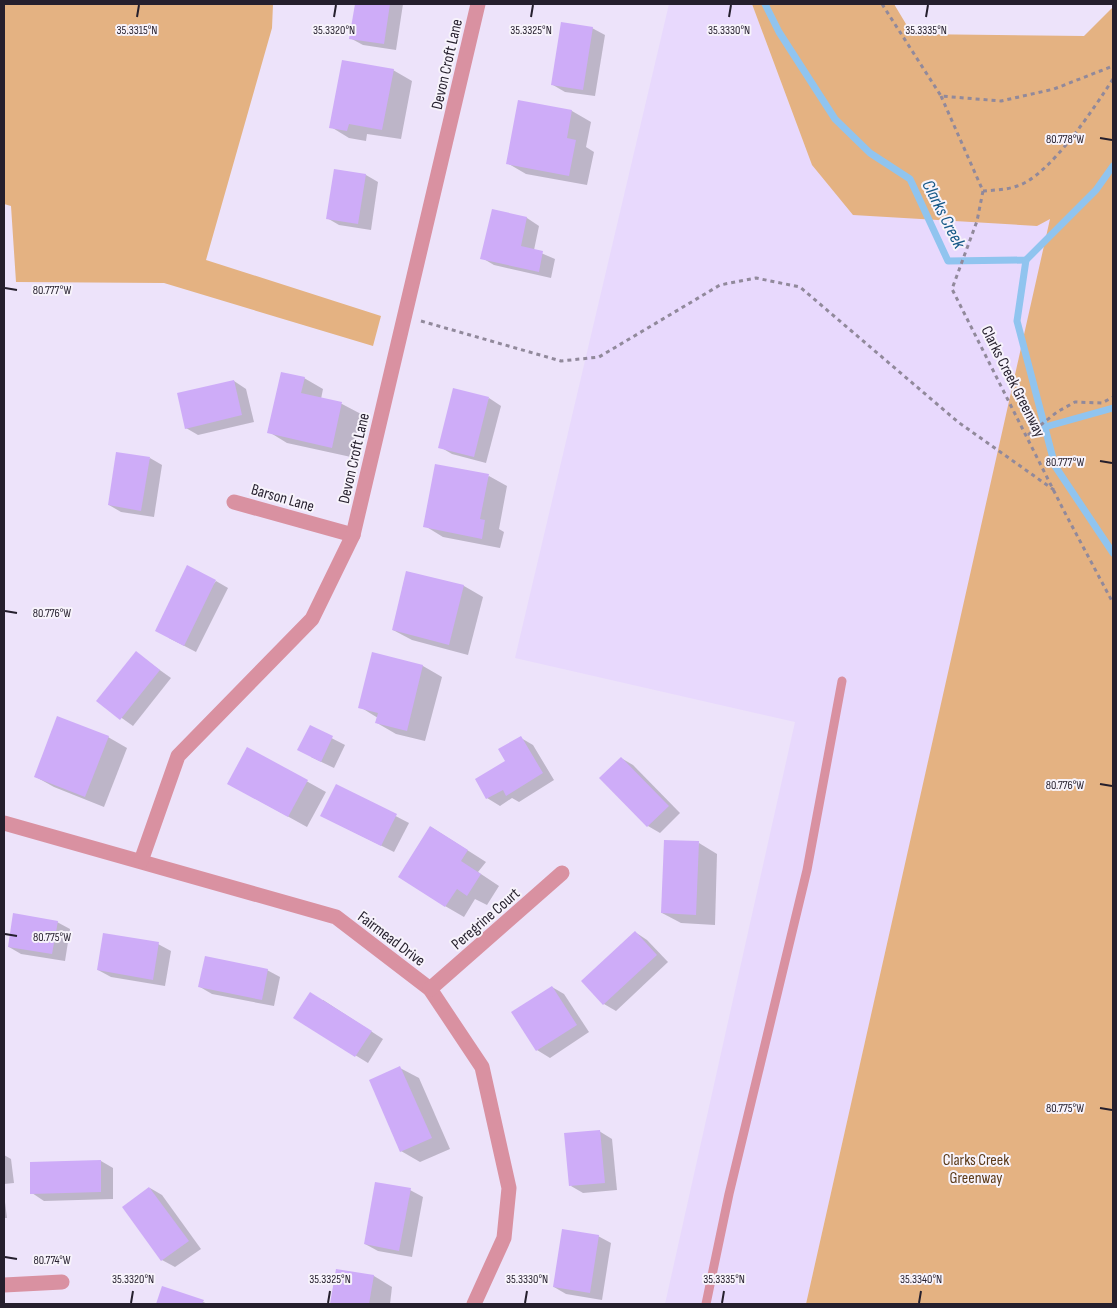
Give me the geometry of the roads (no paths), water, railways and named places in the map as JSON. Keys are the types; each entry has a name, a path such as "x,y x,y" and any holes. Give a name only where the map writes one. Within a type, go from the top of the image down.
{"street":[{"name":"Devon Croft Lane","path":"142,862 178,756 312,619 353,535 478,4"},
{"name":"Barson Lane","path":"234,502 353,535"},
{"name":"Fairmead Drive","path":"4,824 336,918 430,989 482,1066 509,1188 504,1238 474,1304"},
{"name":"Peregrine Court","path":"430,989 562,873"},
{"path":"4,1285 62,1282"}],"lane":[{"path":"706,1304 729,1194 807,870 842,681"}],"waterway":[{"name":"Clarks Creek","path":"765,4 779,32 835,119 870,153 910,179 948,261 1026,260 1096,190 1113,166"},
{"path":"1026,260 1017,321 1055,466 1113,553"},
{"path":"1045,427 1113,408"}],"park label":[{"name":"Clarks Creek Greenway","path":"976,1168"}]}
